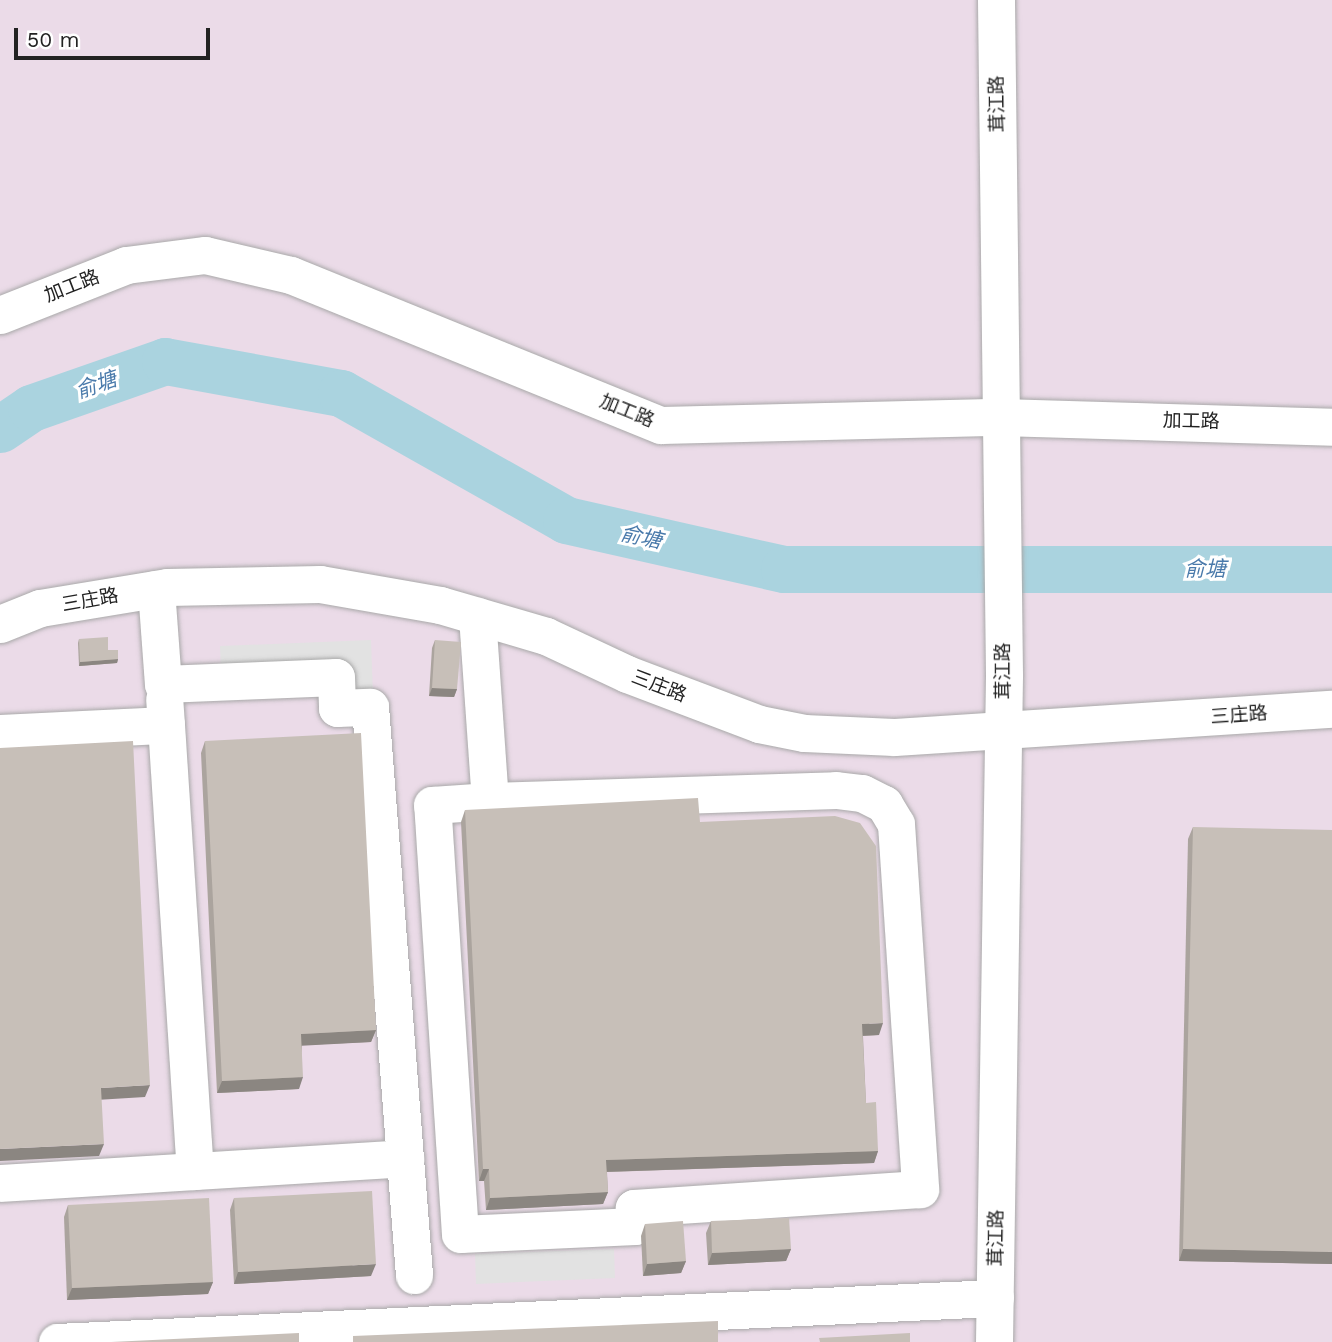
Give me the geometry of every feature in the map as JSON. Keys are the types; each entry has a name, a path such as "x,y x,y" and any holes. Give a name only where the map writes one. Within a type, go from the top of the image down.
{"street":[{"name":"茸江路","path":"994,1342 1004,675 996,0"},
{"name":"加工路","path":"0,315 126,265 205,255 291,275 661,425 1000,417 1332,427"},
{"name":"三庄路","path":"0,624 40,608 156,589 320,584 477,615 546,636 626,674 759,724 804,733 894,737 1332,709"},
{"path":"156,589 195,1171"},
{"path":"477,615 490,801"},
{"path":"163,684 337,677 337,708 370,707 414,1275"},
{"path":"0,733 166,725"},
{"path":"836,790 862,793 884,804 896,824 920,1189 634,1208 635,1226 460,1234 432,805 490,801 836,790"},
{"path":"0,1182 405,1158"},
{"path":"57,1342 750,1326 995,1298"}],"shaded area":[{"path":"0,0 1332,0 1332,1342 0,1342"},
{"path":"371,640 373,696 221,672 220,646"},
{"path":"614,1249 615,1278 476,1284 475,1254"}],"building":[{"path":"108,637 108,650 118,650 118,659 80,662 79,639"},
{"path":"435,640 461,642 457,689 432,688"},
{"path":"361,733 376,1030 301,1034 303,1077 222,1081 205,741"},
{"path":"133,741 150,1085 101,1088 104,1144 0,1149 0,748"},
{"path":"698,798 700,822 835,816 860,823 876,846 883,1023 862,1024 866,1103 876,1102 878,1151 606,1160 608,1192 490,1198 489,1169 483,1169 465,810"},
{"path":"1193,827 1332,830 1332,1252 1183,1249"},
{"path":"372,1191 376,1264 238,1272 234,1198"},
{"path":"209,1198 213,1282 72,1288 68,1205"},
{"path":"789,1218 791,1249 712,1253 711,1221"},
{"path":"683,1221 686,1261 647,1264 645,1224"},
{"path":"718,1321 718,1342 353,1342 353,1336"},
{"path":"299,1333 299,1342 111,1342"},
{"path":"910,1333 910,1342 820,1342 819,1338"}],"waterway":[{"name":"俞塘","path":"0,429 31,408 165,361 341,393 566,520 784,569 1332,569"}]}
